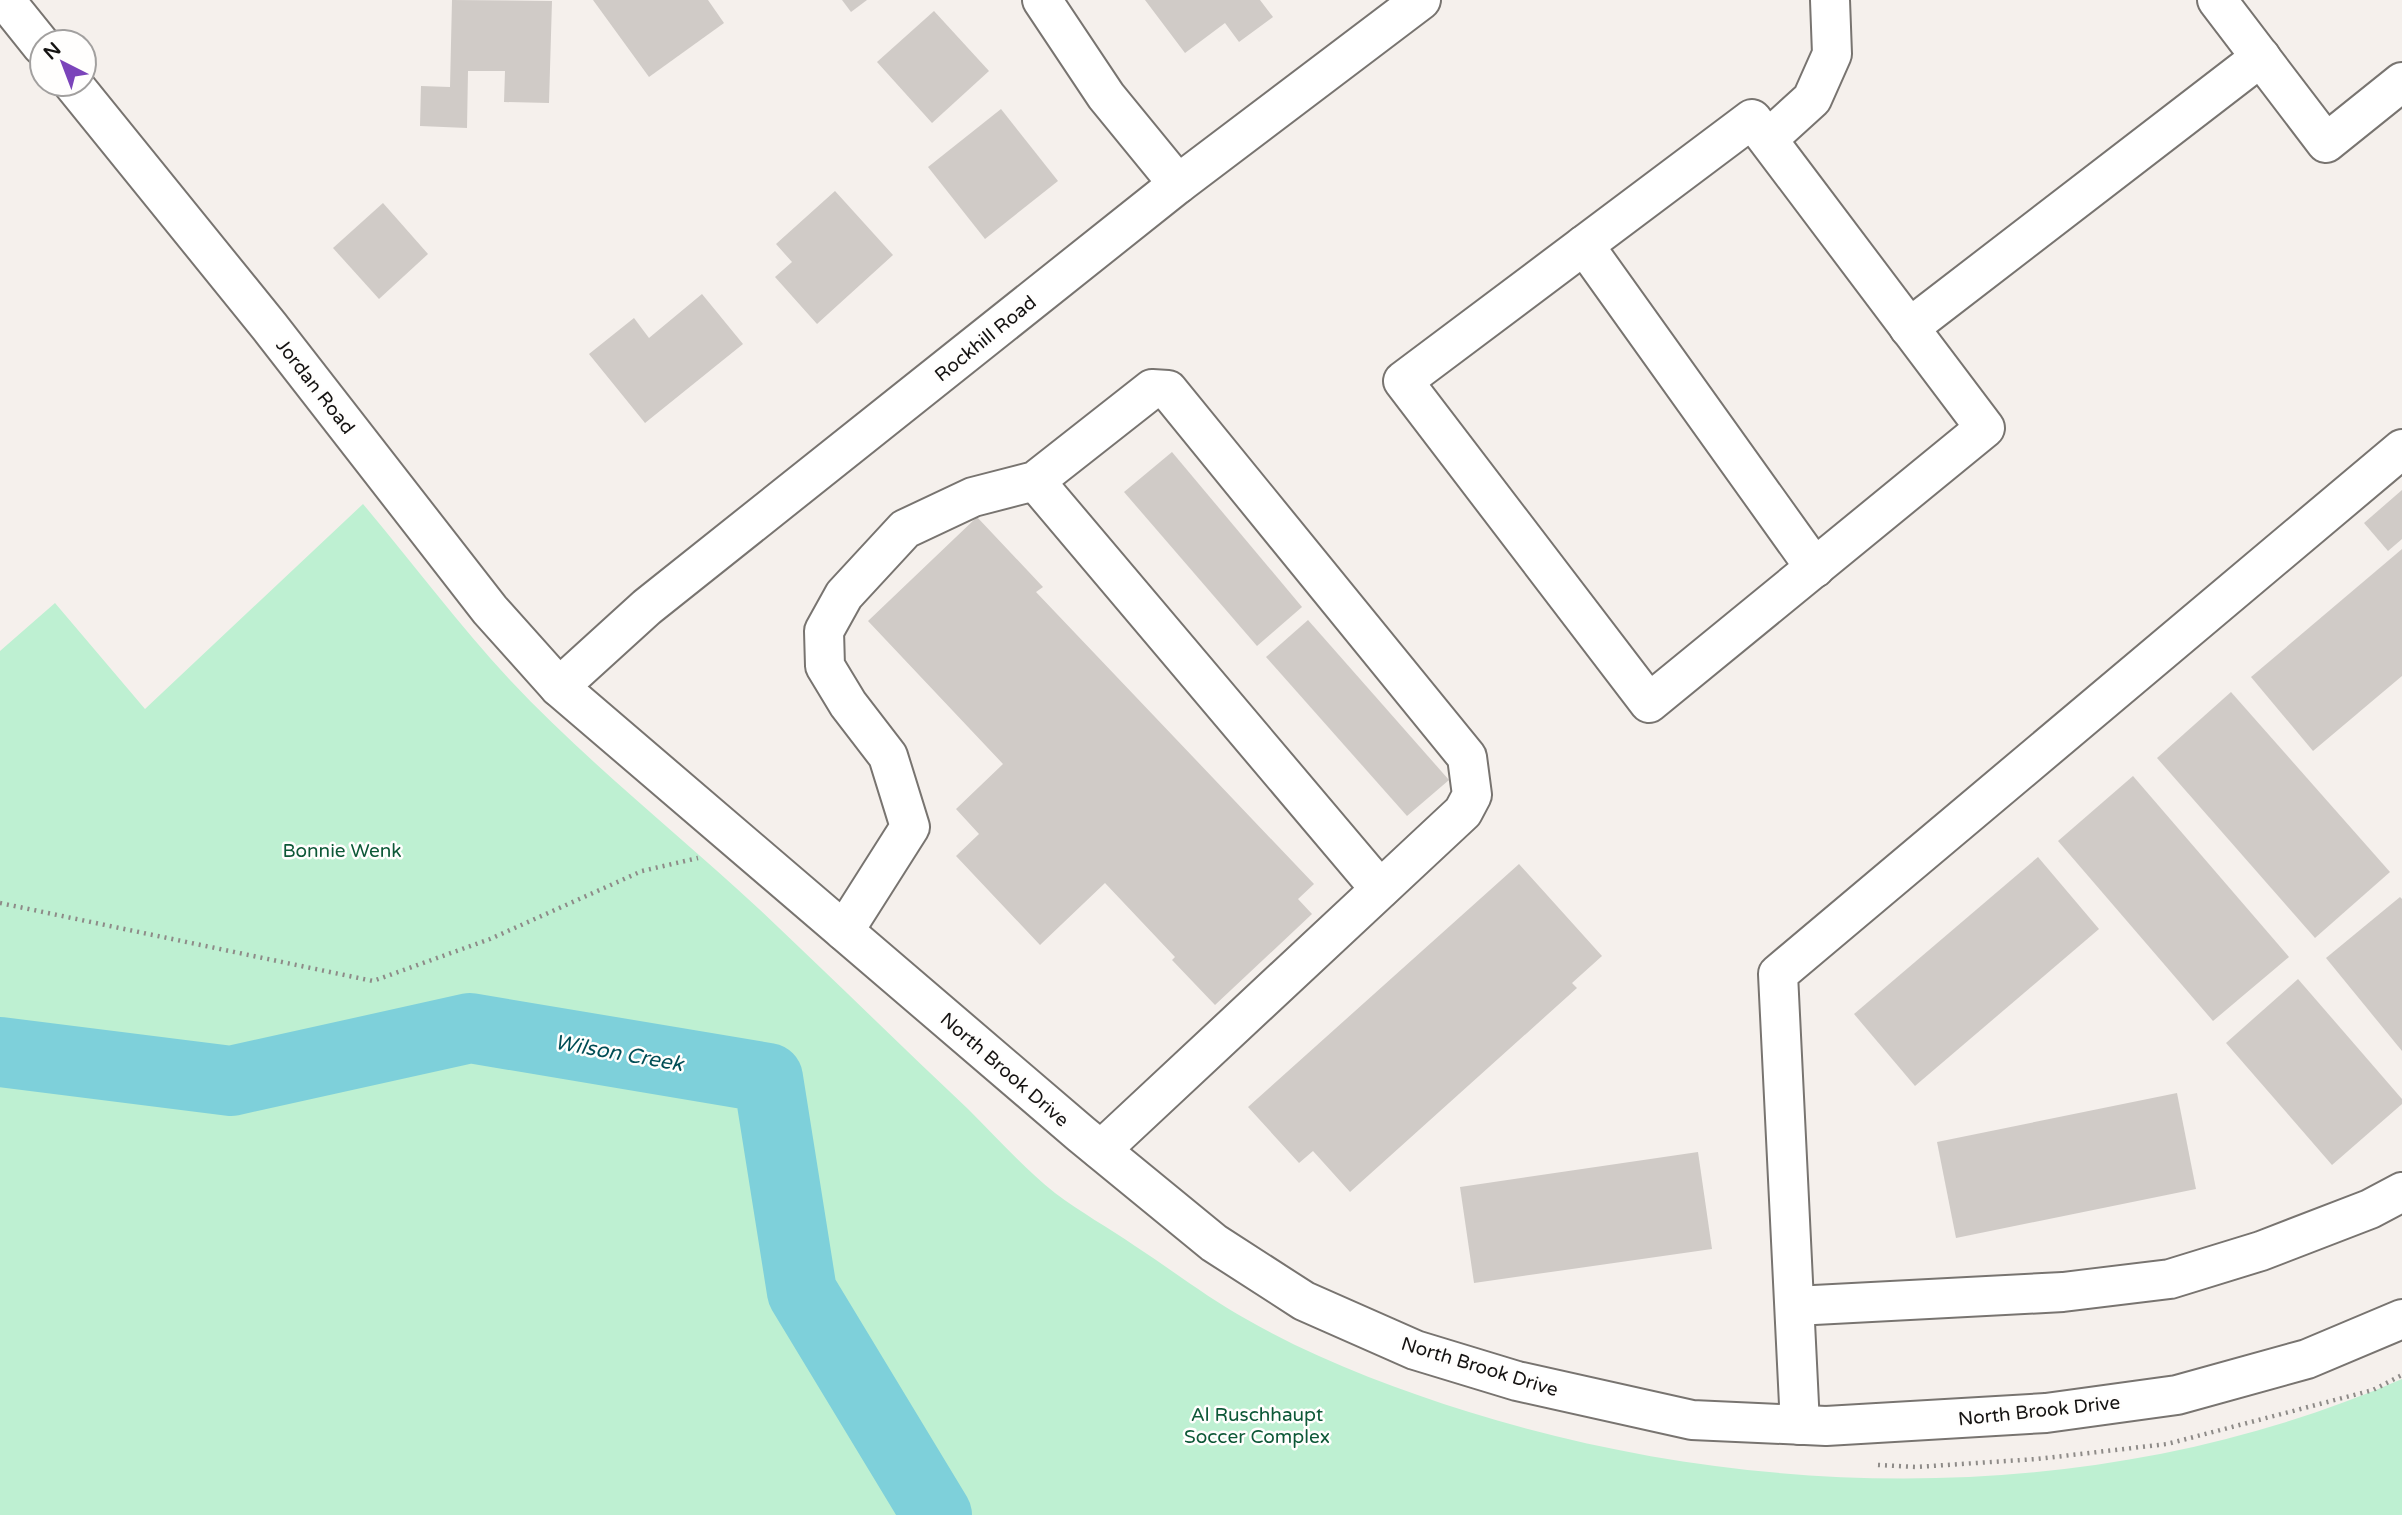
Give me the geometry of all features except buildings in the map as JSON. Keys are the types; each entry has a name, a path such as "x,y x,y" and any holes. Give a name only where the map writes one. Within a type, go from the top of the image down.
{"street":[{"path":"5,0 28,29"},
{"path":"1042,0 1106,96 1178,184"},
{"name":"Rockhill Road","path":"559,687 647,607 1178,184 1421,0"},
{"path":"1768,139 1812,99 1817,88 1832,54 1830,0"},
{"path":"2217,0 2326,143 2402,82"},
{"path":"1909,328 2261,57"},
{"name":"Jordan Road","path":"84,98 269,326 490,610 559,687"},
{"path":"1752,119 1768,139 1985,428 1649,703 1403,381 1752,119"},
{"path":"1584,244 1815,568"},
{"path":"844,931 910,827 888,756 848,704 825,666 824,631 844,595 905,529 973,497 1035,481 1152,389 1168,390 1467,757 1472,795 1463,812 1101,1150"},
{"path":"1800,1425 1779,974 2402,449"},
{"path":"1035,481 1380,889"},
{"name":"North Brook Drive","path":"559,687 1101,1150 1214,1243 1304,1301 1415,1350 1517,1381 1692,1420 1826,1426 2046,1413 2177,1395 2307,1359 2402,1319"},
{"path":"1795,1306 2063,1292 2170,1279 2261,1251 2370,1209 2402,1192"}],"green space":[{"path":"363,504 472,637 539,710 759,909 1032,1173 1065,1200 1218,1302 1300,1347 1355,1372 1440,1403 1583,1442 1700,1464 1819,1476 1938,1478 2058,1470 2175,1451 2290,1421 2402,1379 2402,1515 0,1515 0,651 55,603 145,709"}],"waterway":[{"name":"Wilson Creek","path":"0,1052 231,1081 470,1028 768,1078 802,1292 937,1515"}],"park label":[{"name":"Bonnie Wenk","path":"342,850"},
{"name":"Al Ruschhaupt Soccer Complex","path":"1257,1425"}]}
